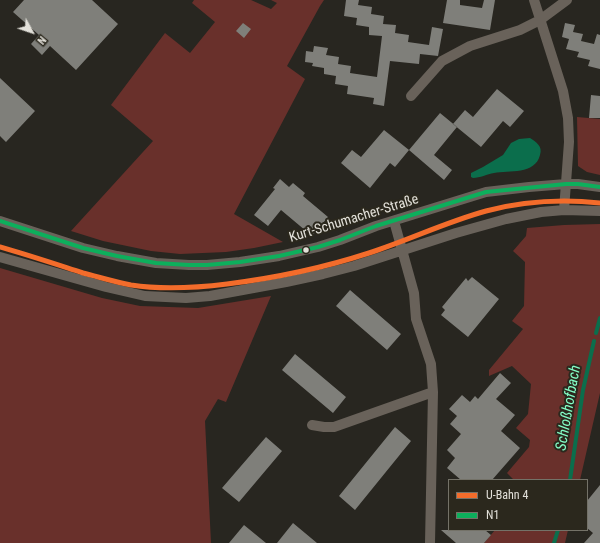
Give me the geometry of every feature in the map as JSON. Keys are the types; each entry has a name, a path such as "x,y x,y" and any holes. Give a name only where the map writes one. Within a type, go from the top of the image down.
{"street":[{"path":"534,0 563,91 568,118 569,142 566,184 569,210"},
{"path":"411,96 442,61 470,46 520,30 540,20 567,0"},
{"name":"Kurt-Schumacher-Straße","path":"0,221 83,248 117,256 156,263 189,265 240,262 280,256 318,247 376,226 486,192 566,184 600,186"},
{"path":"0,257 106,287 146,296 186,298 224,294 323,274 506,219 541,212 569,210 600,211"},
{"path":"394,221 414,293 416,319 431,364 433,392 430,543"},
{"path":"312,426 334,427 433,392"}],"shaded area":[{"path":"194,0 251,0 271,9 277,3 271,0 324,0 287,66 305,79 234,214 283,242 226,252 180,254 151,251 103,241 71,231 153,141 111,105 165,33 190,53 215,22 192,3"},
{"path":"577,117 600,119 600,175 587,172 578,166"},
{"path":"530,138 535,141 541,149 540,155 533,166 527,169 494,173 476,178 471,177 471,173 503,155 511,143 519,139"},
{"path":"600,224 600,393 580,479 513,479 507,473 529,447 530,440 516,428 528,414 531,384 512,366 489,376 489,370 523,329 512,321 524,306 525,262 513,251 526,236 527,228"},
{"path":"0,268 102,298 140,306 198,308 271,296 226,402 218,399 205,421 211,543 0,543"},
{"path":"494,531 568,531 565,543 484,543"}],"building":[{"path":"24,0 92,0 118,24 76,70 50,46 42,55 31,44 39,35 13,12"},
{"path":"346,0 359,0 358,5 372,7 371,14 384,16 383,24 396,25 395,33 409,35 408,42 429,45 432,27 443,29 438,56 420,54 419,64 390,61 384,106 373,104 374,98 347,94 348,86 335,84 336,76 324,74 324,68 312,66 313,63 305,62 306,51 313,52 314,46 328,48 326,55 339,57 338,64 351,66 350,73 377,77 382,36 369,35 369,27 356,25 357,18 344,16"},
{"path":"447,0 460,0 460,5 482,8 484,0 495,0 490,30 443,23"},
{"path":"243,23 251,29 244,38 236,31"},
{"path":"565,23 575,25 573,32 583,34 581,41 594,44 597,34 600,35 600,69 588,66 590,60 577,57 579,52 566,49 569,39 562,37"},
{"path":"0,78 35,111 6,142 0,136"},
{"path":"497,89 524,111 510,127 503,121 481,147 453,124 465,110 473,117"},
{"path":"591,95 600,96 600,118 589,118"},
{"path":"440,113 457,127 434,155 452,170 444,180 409,150"},
{"path":"384,130 409,150 395,167 390,163 370,188 341,163 352,150 361,157"},
{"path":"280,179 289,187 293,183 305,193 303,196 328,217 312,236 281,210 268,226 254,215 275,189 273,188"},
{"path":"472,277 499,299 468,337 441,315 445,310 442,307 466,278 468,281"},
{"path":"350,290 401,334 387,350 336,306"},
{"path":"295,354 346,397 333,413 282,370"},
{"path":"500,373 511,383 496,399 515,415 501,431 520,448 493,479 460,479 447,468 455,458 447,450 461,434 450,424 457,416 449,409 462,395 470,402 475,396 478,399"},
{"path":"395,427 411,441 355,510 339,496"},
{"path":"266,437 282,451 239,502 222,488"},
{"path":"600,485 600,543 584,543 593,533 588,529 588,500"},
{"path":"293,523 317,543 277,543"},
{"path":"244,525 266,543 229,543"},
{"path":"441,530 486,531 491,535 484,543 456,543"}],"waterway":[{"name":"Schloßhofbach","path":"596,333 600,318"},
{"name":"Schloßhofbach","path":"570,479 583,390 594,341"},
{"name":"Schloßhofbach","path":"554,543 558,531"}],"metro line":[{"name":"4","path":"0,247 83,273 131,285 167,288 203,287 263,279 334,263 384,248 471,215 514,205 557,201 600,203"}],"transit line":[{"name":"N1","path":"0,221 83,248 117,256 156,263 207,265 279,256 318,247 376,226 486,192 566,184 600,187"}]}
